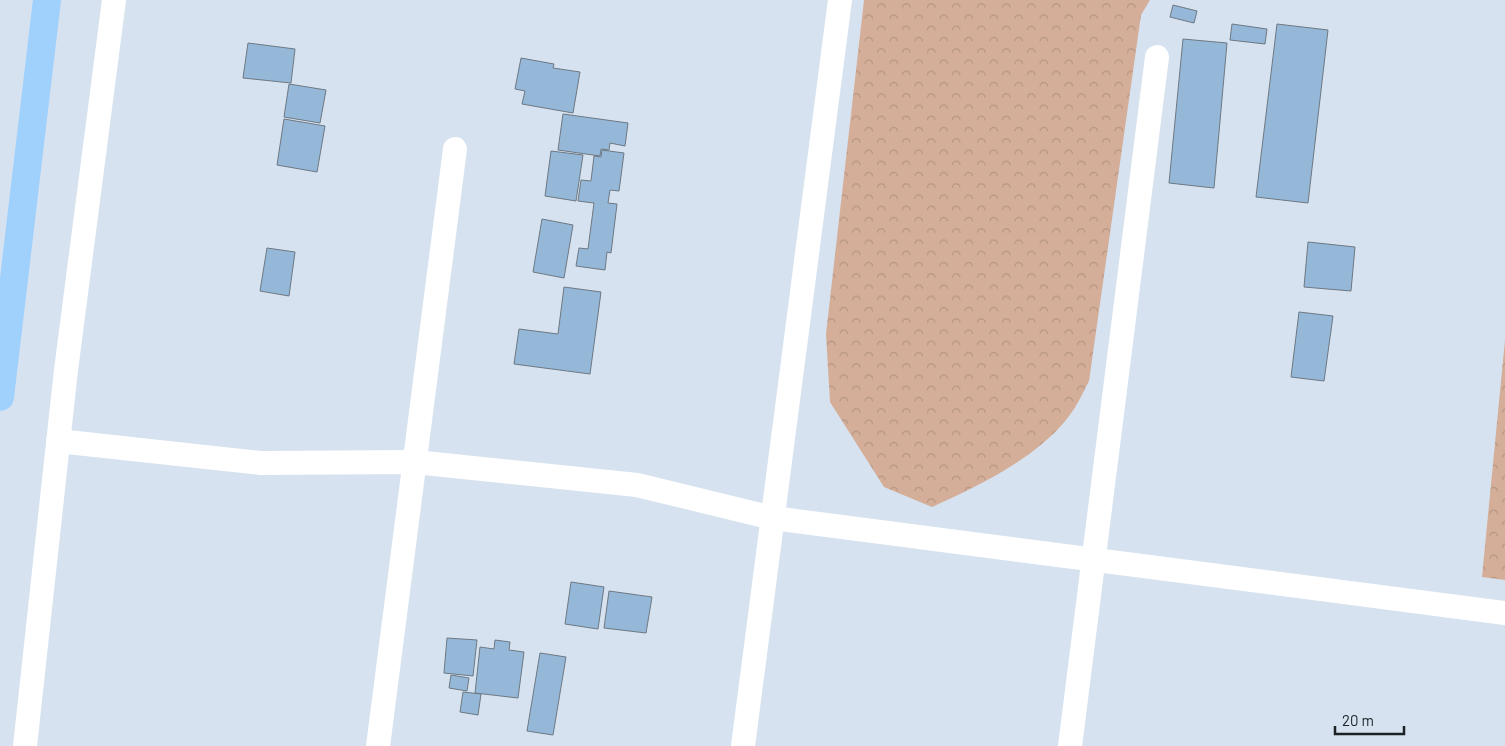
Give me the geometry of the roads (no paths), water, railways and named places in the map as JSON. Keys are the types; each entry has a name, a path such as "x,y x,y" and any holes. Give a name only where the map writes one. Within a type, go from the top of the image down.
{"highway":[{"path":"0,397 46,0"}],"street":[{"path":"25,746 58,441 114,0"},
{"path":"743,746 840,0"},
{"path":"1070,746 1157,57"},
{"path":"378,746 455,149"},
{"path":"58,441 261,464 415,462 637,485 773,518 1505,613"}]}
